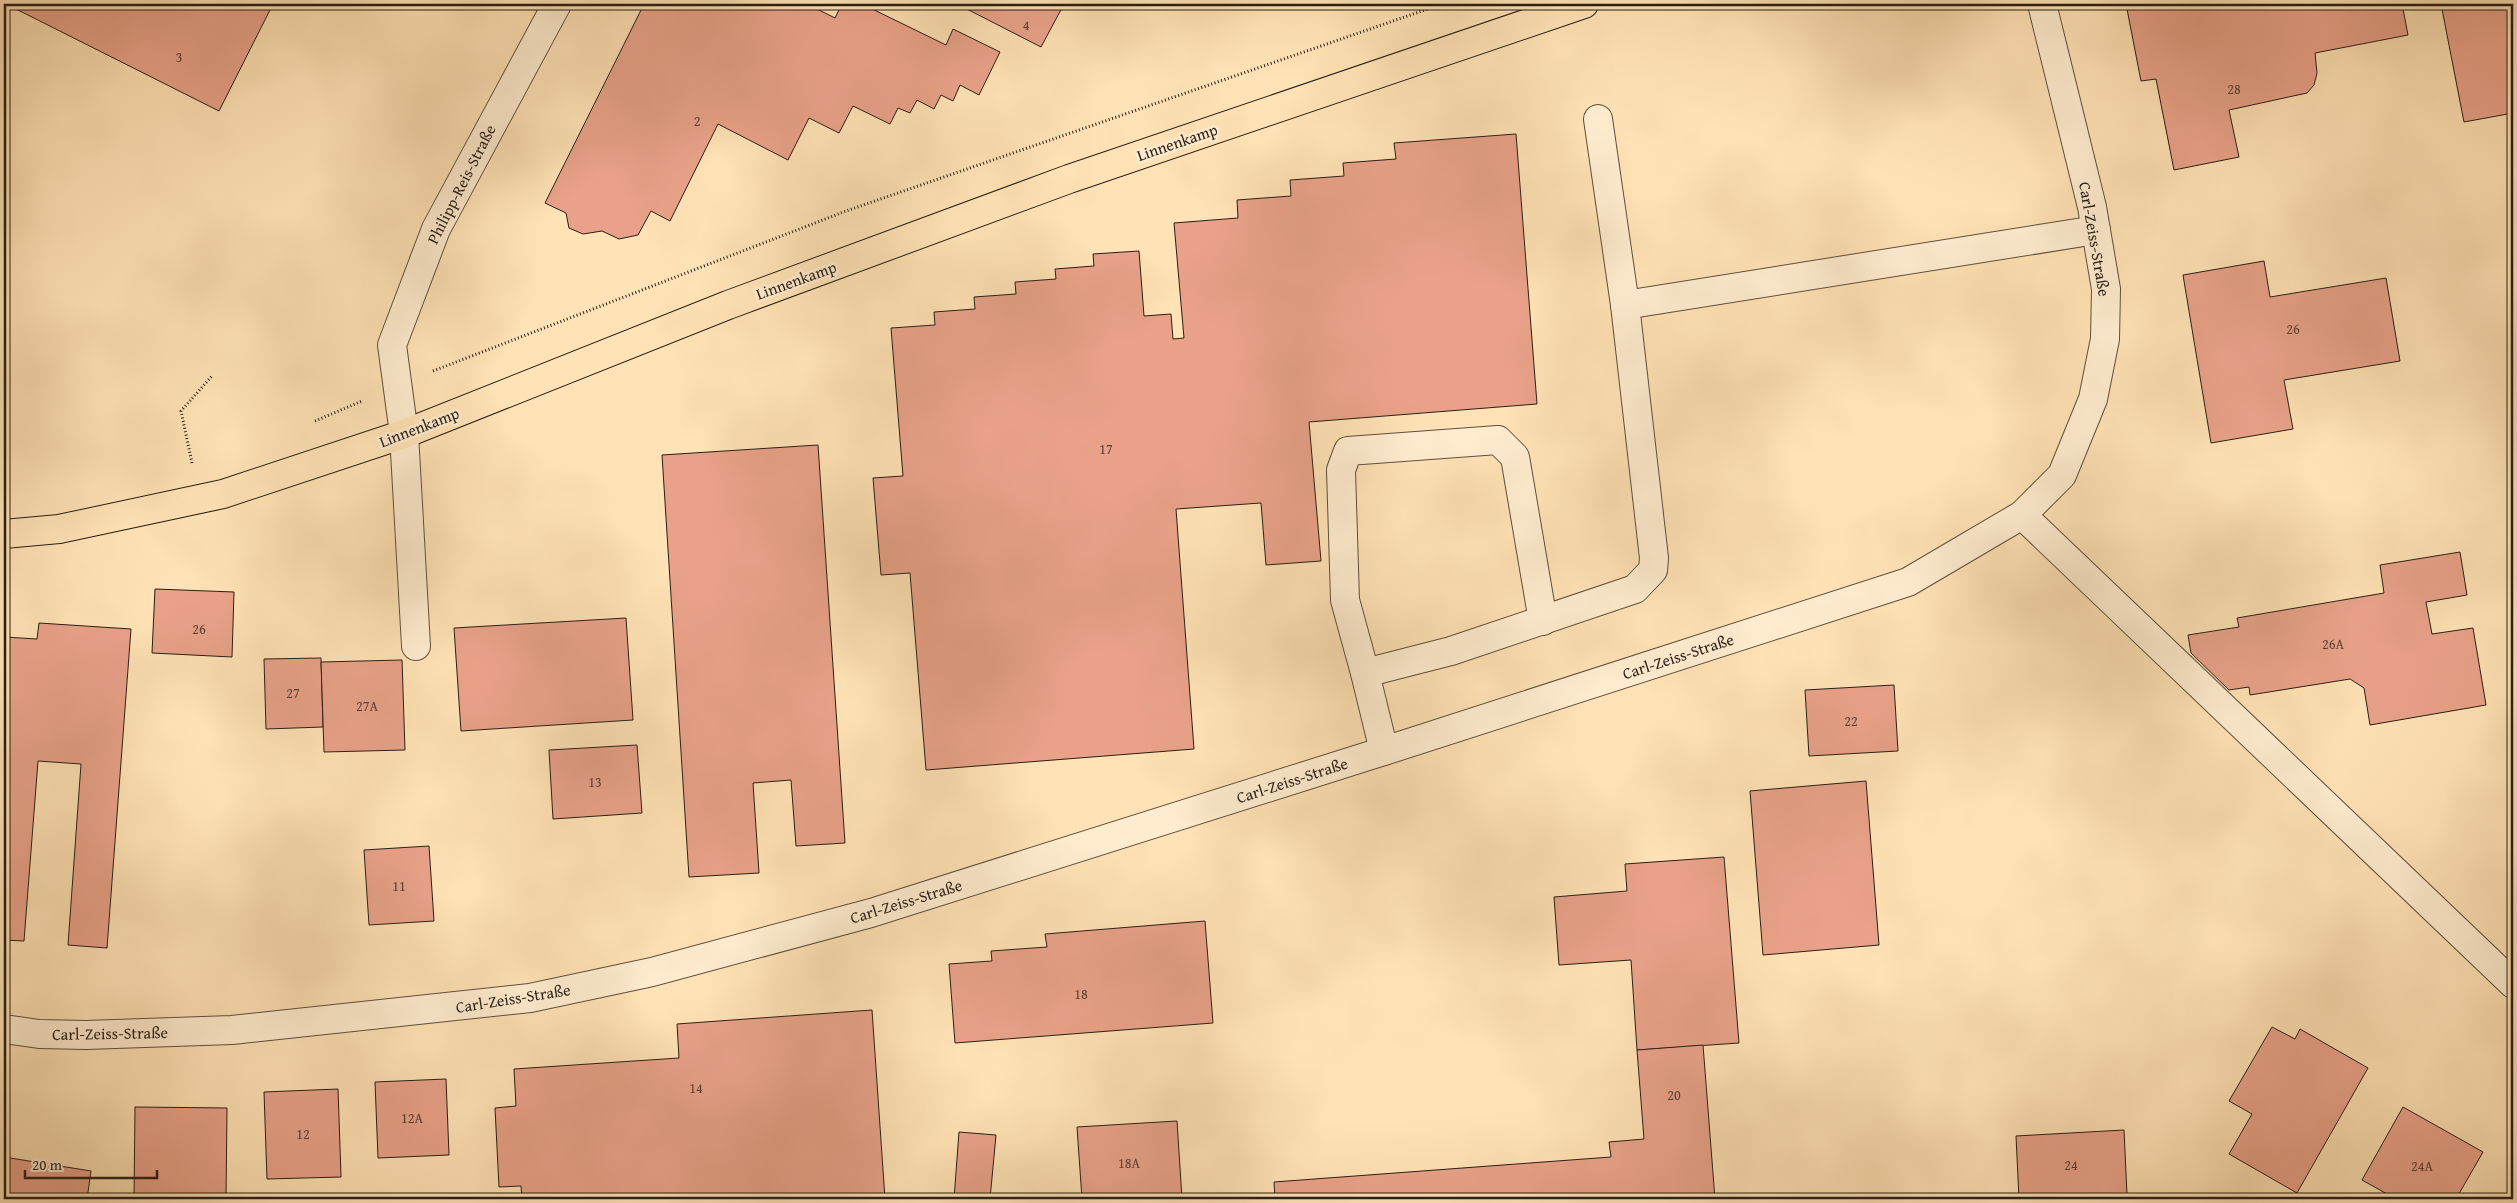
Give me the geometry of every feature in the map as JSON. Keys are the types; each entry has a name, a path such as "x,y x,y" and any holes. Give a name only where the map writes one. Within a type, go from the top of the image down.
{"main road":[{"name":"Linnenkamp","path":"4,534 59,529 223,494 404,434 728,305 1060,182 1536,11 1584,4"}],"street":[{"name":"Philipp-Reis-Straße","path":"416,646 404,434 392,345 436,229 557,4"},
{"name":"Carl-Zeiss-Straße","path":"4,1029 39,1034 86,1035 232,1030 530,998 652,972 871,913 1384,751 1908,582 2022,514 2062,475 2093,399 2105,339 2106,289 2096,230 2042,4"},
{"path":"1365,673 1451,651 1636,589 1653,570 1654,558 1625,305 1598,119"},
{"path":"1625,305 2096,230"},
{"path":"1384,751 1345,600 1341,470 1348,451 1498,440 1515,458 1543,621"},
{"path":"2022,514 2513,984"}],"path":[{"path":"311,423 397,385 846,211 1442,4"},
{"path":"184,468 193,466 181,411 212,376"}],"building":[{"path":"6,4 273,4 219,111"},
{"path":"644,4 807,4 835,18 842,4 862,4 946,45 953,29 1000,52 979,95 960,85 953,101 941,95 934,109 917,100 910,113 898,108 890,124 853,106 839,133 809,118 788,160 718,124 670,221 651,211 638,235 619,239 602,231 583,234 569,228 566,213 545,203"},
{"path":"957,4 1064,4 1041,47"},
{"path":"2126,4 2402,4 2408,35 2315,53 2317,73 2314,85 2307,93 2229,110 2239,157 2174,170 2156,79 2141,81"},
{"path":"2441,4 2513,4 2513,113 2464,122"},
{"path":"1516,134 1537,404 1309,422 1321,561 1266,565 1261,503 1176,509 1194,749 926,770 910,573 881,575 873,478 903,476 891,328 935,325 934,312 975,309 974,297 1016,294 1015,282 1056,279 1055,269 1094,266 1093,254 1139,251 1144,316 1171,314 1173,339 1184,338 1174,223 1238,218 1237,200 1291,196 1290,180 1344,176 1343,163 1396,159 1394,143"},
{"path":"2264,261 2270,297 2386,278 2400,361 2284,380 2293,429 2211,443 2183,275"},
{"path":"4,306 6,307 6,325 4,327"},
{"path":"818,445 845,843 796,846 791,780 753,783 759,873 689,877 662,455"},
{"path":"2460,552 2467,595 2426,602 2432,634 2473,628 2486,705 2370,725 2364,688 2350,679 2250,695 2249,687 2229,690 2191,653 2188,635 2239,627 2237,618 2384,593 2380,565"},
{"path":"155,589 234,592 232,657 152,653"},
{"path":"626,618 633,720 461,731 454,628"},
{"path":"39,623 131,629 107,948 68,945 81,764 38,761 24,941 4,940 4,637 37,639"},
{"path":"321,658 323,727 266,729 264,659"},
{"path":"402,660 405,750 324,752 321,662"},
{"path":"1894,685 1898,751 1809,756 1805,690"},
{"path":"637,745 642,813 553,819 549,750"},
{"path":"1866,781 1879,945 1763,955 1750,791"},
{"path":"429,846 434,921 369,925 364,850"},
{"path":"1724,857 1739,1043 1637,1050 1631,960 1559,965 1554,897 1627,891 1625,864"},
{"path":"1205,921 1213,1023 955,1043 949,964 992,961 991,951 1047,947 1045,934"},
{"path":"872,1010 885,1199 522,1199 521,1186 499,1187 495,1108 516,1106 514,1069 679,1058 677,1024"},
{"path":"2272,1027 2295,1039 2300,1029 2368,1068 2297,1193 2229,1154 2252,1114 2229,1101"},
{"path":"1703,1045 1715,1199 1275,1199 1274,1182 1611,1157 1609,1142 1644,1139 1637,1050"},
{"path":"446,1079 449,1155 378,1158 375,1082"},
{"path":"338,1089 341,1177 267,1179 264,1092"},
{"path":"135,1107 227,1108 226,1199 134,1199"},
{"path":"2403,1107 2483,1152 2456,1199 2396,1199 2362,1180"},
{"path":"1177,1121 1182,1199 1082,1199 1077,1127"},
{"path":"2124,1130 2127,1195 2094,1196 2094,1199 2019,1199 2016,1136"},
{"path":"959,1132 996,1135 990,1199 954,1199"},
{"path":"4,1157 91,1171 87,1199 4,1199"}]}
